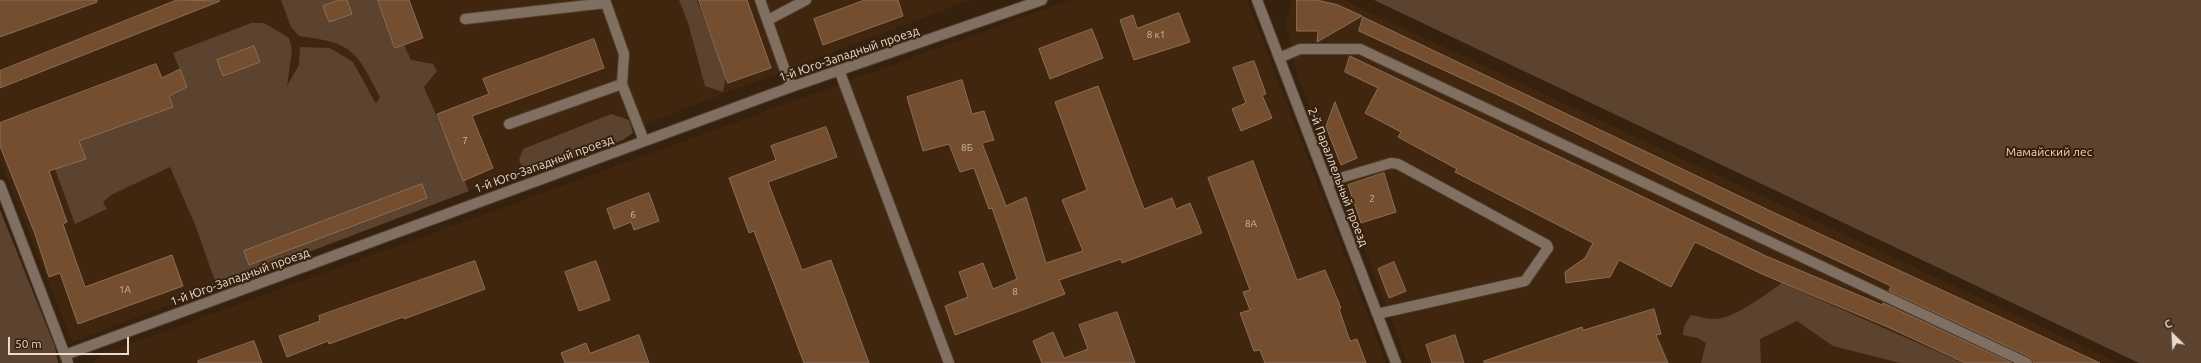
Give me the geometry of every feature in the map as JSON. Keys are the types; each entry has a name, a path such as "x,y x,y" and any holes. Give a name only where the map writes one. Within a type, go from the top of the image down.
{"street":[{"path":"760,0 791,87"},
{"path":"768,20 806,0"},
{"name":"1-й Юго-Западный проезд","path":"66,359 644,141 791,87 1042,0"},
{"name":"2-й Параллельный проезд","path":"1257,0 1396,363"},
{"path":"465,19 606,3 624,54 622,84 644,141"},
{"path":"1279,58 1300,49 1360,48 2027,363"},
{"path":"839,70 949,363"},
{"path":"509,124 622,84"},
{"path":"1326,182 1390,163 1398,164 1547,245 1548,248 1526,281 1377,314"},
{"path":"0,185 66,359"}],"shaded area":[{"path":"0,0 970,0 72,342 0,159"},
{"path":"1070,0 1247,0 1386,363 93,363 100,355"},
{"path":"1292,0 1343,0 2119,363 1408,363 1297,73 1286,24"}],"green space":[{"path":"281,0 378,0 395,48 404,45 411,60 433,64 437,71 424,87 469,191 217,287 196,227 170,167 111,195 103,202 107,209 75,224 55,169 79,141 173,107 169,96 187,87 173,53 251,23 264,23 289,38 292,50 287,86 299,65 300,47 330,48 353,62 376,104 380,97 358,59 342,46 331,42 299,36 291,27"},
{"path":"679,0 697,0 726,76 723,92 705,86 688,23"},
{"name":"Мамайский лес","path":"1374,0 2201,0 2201,363 2139,363"},
{"path":"611,114 629,120 633,133 623,140 532,174 525,172 519,160 523,149"},
{"path":"0,210 55,347 58,363 0,363"},
{"path":"1782,283 1963,363 1900,363 1833,346 1797,321 1760,339 1761,363 1701,363 1706,343 1698,338 1683,335 1684,326 1691,315 1713,319 1730,315 1749,306"}],"building":[{"path":"0,0 97,0 97,2 0,37"},
{"path":"177,0 220,1 0,88 0,71"},
{"path":"340,0 347,0 352,14 329,22 323,6"},
{"path":"378,0 409,0 423,38 395,48"},
{"path":"699,0 747,0 771,68 728,83"},
{"path":"865,0 898,0 903,16 823,45 814,19"},
{"path":"1297,0 1317,0 1338,5 1362,16 1317,42 1318,31 1297,31"},
{"path":"1179,13 1190,42 1134,60 1120,20 1133,15 1137,28"},
{"path":"1363,17 1779,215 2100,363 2033,363 2030,357 1889,291 1891,286 1774,231 1515,103 1359,31"},
{"path":"1092,29 1103,58 1050,79 1039,49"},
{"path":"594,39 604,68 472,116 493,168 463,181 437,114 489,94 483,79"},
{"path":"254,46 260,62 223,76 217,60"},
{"path":"1350,56 1766,256 1882,305 1883,303 2012,363 1965,363 1890,328 1762,274 1695,242 1671,287 1619,260 1610,277 1566,283 1565,272 1585,258 1593,243 1455,172 1457,169 1398,137 1401,132 1365,113 1378,88 1345,72"},
{"path":"1254,61 1266,94 1262,95 1272,118 1241,131 1232,109 1246,103 1233,68"},
{"path":"156,64 162,78 180,69 187,87 169,96 173,107 79,141 86,159 49,171 67,222 63,224 85,287 172,255 183,286 78,324 60,273 49,277 35,234 0,146 0,123"},
{"path":"962,80 972,114 984,111 994,140 982,143 1006,206 1026,197 1046,263 1083,251 1062,200 1087,190 1055,102 1098,86 1144,209 1172,198 1176,209 1190,203 1202,233 1122,263 1121,259 1059,280 1065,294 955,335 945,306 968,297 959,272 983,263 993,289 1017,279 992,208 989,209 974,168 960,172 949,144 923,151 907,97"},
{"path":"1335,102 1357,158 1341,165 1326,127"},
{"path":"826,127 837,157 768,182 802,270 831,260 869,363 804,363 754,231 749,233 729,178 776,160 771,146"},
{"path":"1253,161 1297,280 1325,270 1341,308 1339,309 1350,341 1357,339 1366,363 1265,363 1260,350 1254,351 1240,313 1250,310 1243,292 1250,290 1208,178"},
{"path":"1384,173 1396,212 1361,223 1348,185"},
{"path":"422,184 427,198 249,265 244,251"},
{"path":"649,193 659,221 634,230 631,222 614,229 607,209"},
{"path":"475,261 485,289 404,319 403,317 329,344 328,341 287,357 279,336 320,321 319,316"},
{"path":"596,261 610,300 579,311 565,272"},
{"path":"1394,262 1406,291 1389,298 1378,269"},
{"path":"1654,309 1661,334 1656,335 1668,363 1484,363 1484,361 1582,327 1583,330"},
{"path":"1117,312 1135,363 1042,363 1033,341 1053,332 1064,358 1088,349 1079,325"},
{"path":"639,335 649,363 565,363 561,353 586,343 590,353"},
{"path":"1455,335 1464,363 1432,363 1426,345"},
{"path":"254,341 262,363 198,363 198,361"}]}
